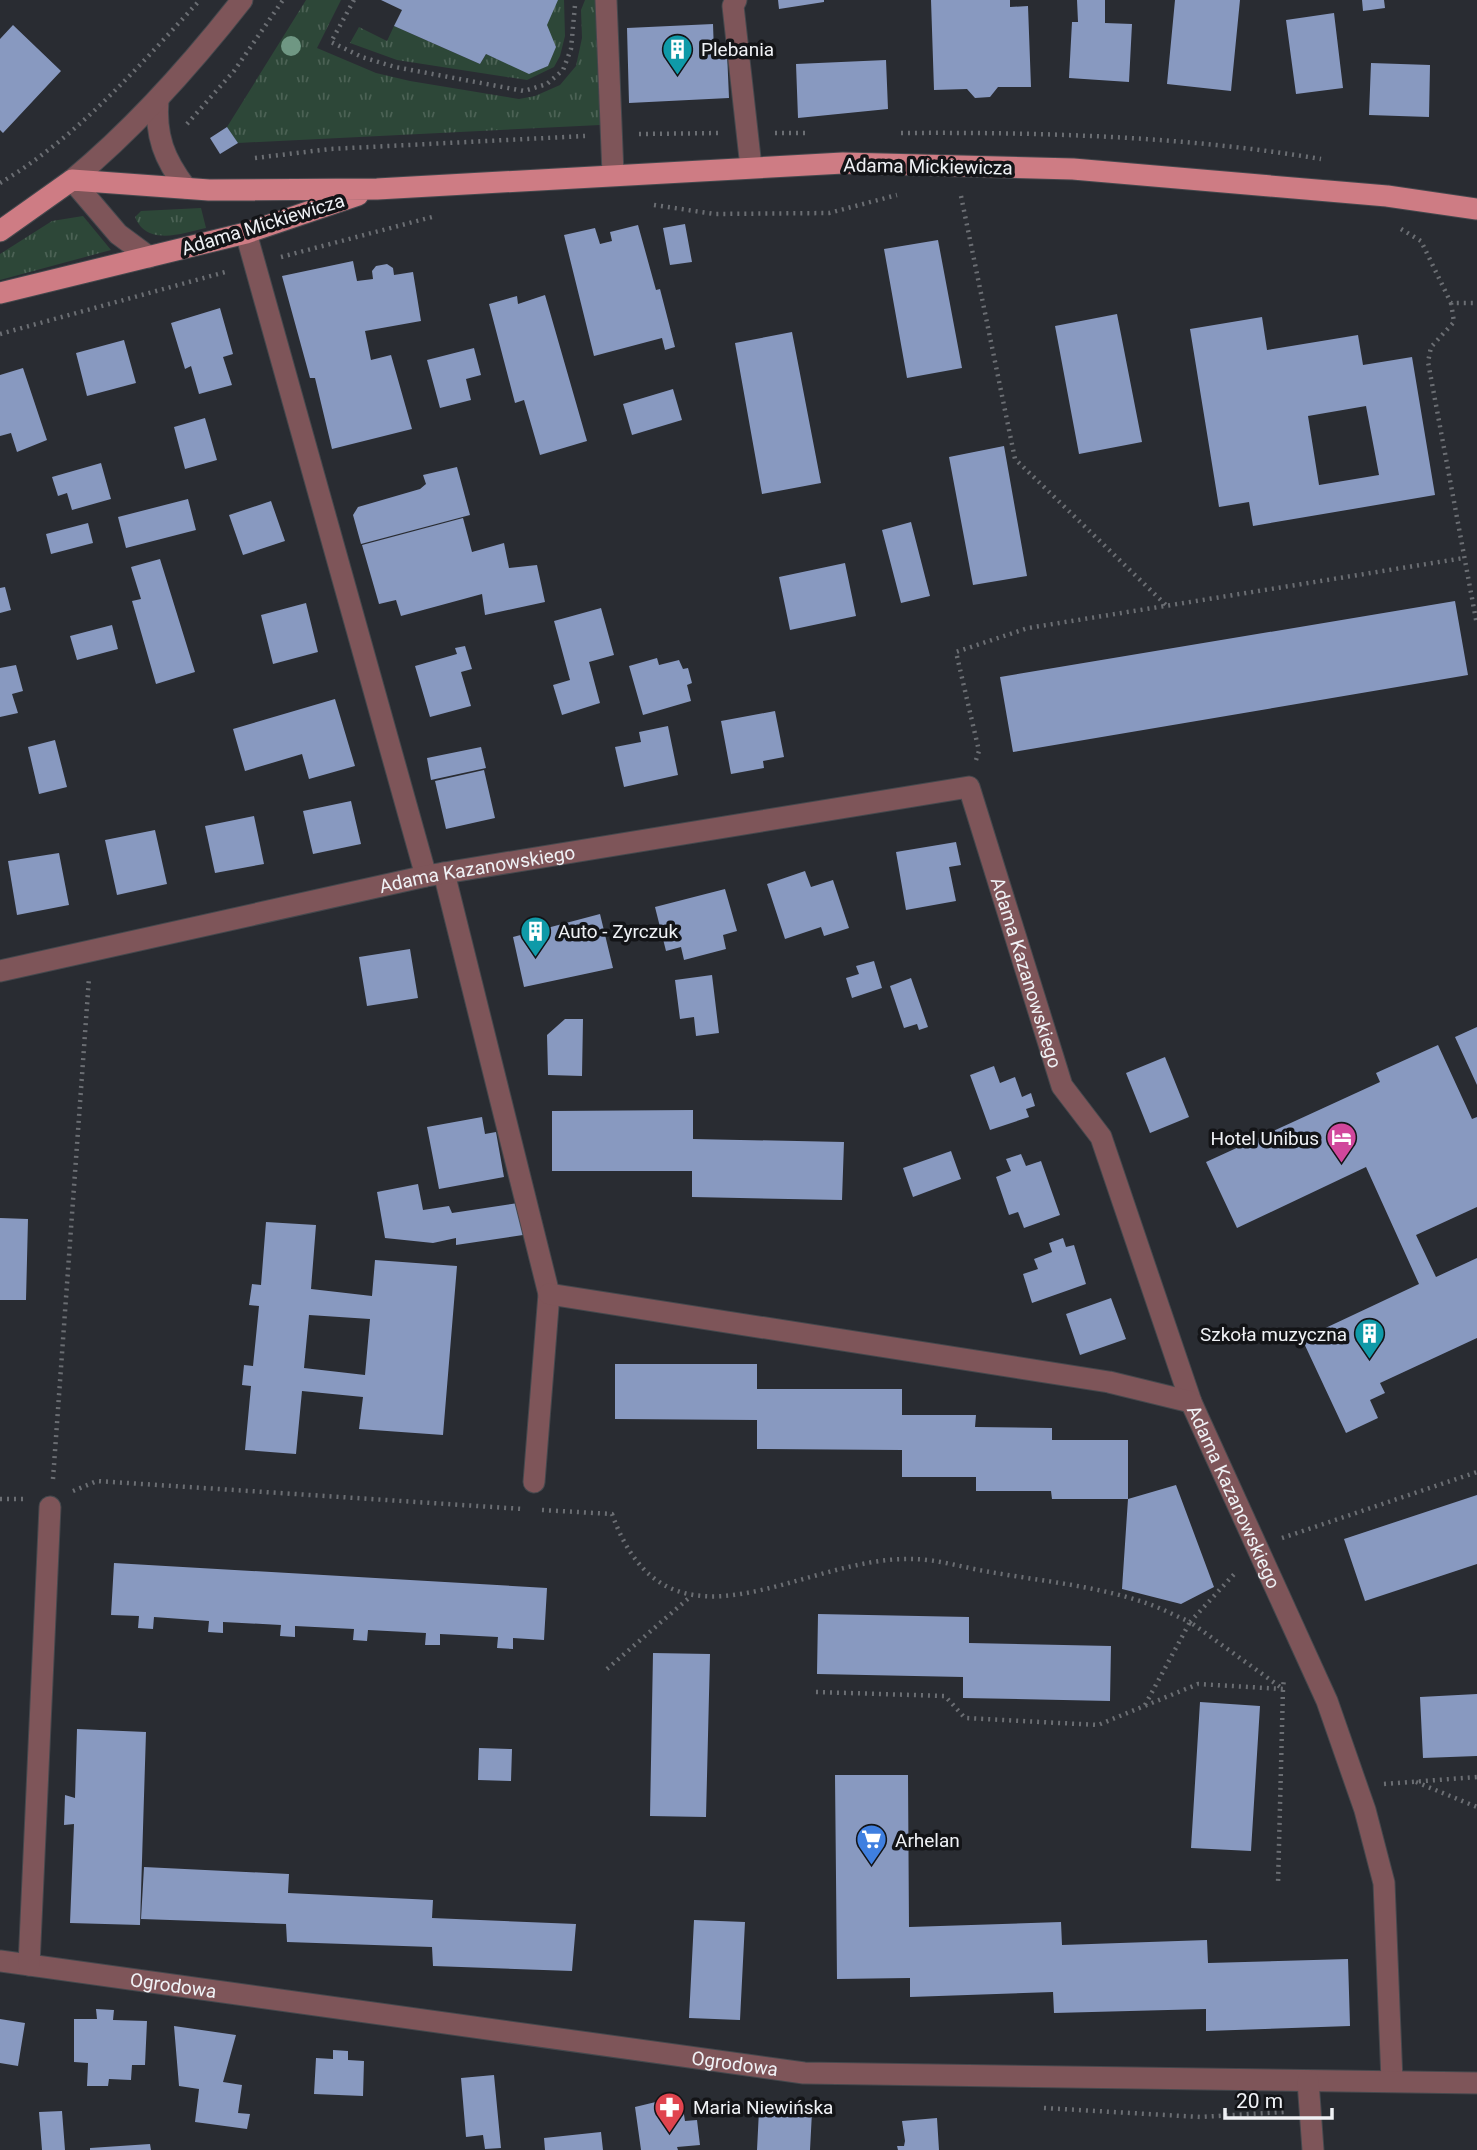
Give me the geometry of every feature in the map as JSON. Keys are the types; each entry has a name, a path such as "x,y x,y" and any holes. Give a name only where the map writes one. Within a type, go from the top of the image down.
{"main road":[{"name":"Adama Mickiewicza","path":"72,180 186,188 377,189 843,163 1073,169 1387,196 1477,209"},
{"path":"0,231 72,180"},
{"name":"Adama Mickiewicza","path":"0,293 246,233 377,189"}],"street":[{"path":"149,257 118,234 72,180 102,156 158,99 242,0"},
{"path":"606,0 613,174"},
{"path":"729,2 751,167"},
{"path":"158,99 159,142 167,164 186,188"},
{"path":"246,233 435,875 549,1294 534,1482"},
{"name":"Adama Kazanowskiego","path":"0,971 435,875 969,787 1062,1086 1101,1137 1191,1402 1327,1701 1356,1786 1384,1883 1392,2081"},
{"path":"549,1294 1109,1382 1191,1402"},
{"path":"29,1965 51,1503"},
{"name":"Ogrodowa","path":"0,1961 804,2073 1477,2083"},
{"path":"1308,2081 1313,2150"}],"path":[{"path":"0,183 28,166 89,116 200,0"},
{"path":"184,127 234,71 283,0"},
{"path":"354,0 331,42 362,58 395,67 524,91 547,84 564,70 571,49 576,0"},
{"path":"642,205 715,214 829,213 902,194"},
{"path":"949,195 974,196"},
{"path":"961,196 1015,458 1167,606"},
{"path":"0,334 433,217"},
{"path":"1398,226 1421,242 1451,303 1454,322 1430,346 1427,362 1477,625"},
{"path":"1451,303 1477,303"},
{"path":"969,787 979,751 956,652 1028,628 1464,558"},
{"path":"51,1503 91,953"},
{"path":"1145,1706 1190,1622 1257,1547 1477,1472"},
{"path":"0,1499 51,1503 97,1480 612,1514 622,1542 640,1566 657,1581 691,1597 736,1597 852,1564 912,1559 1146,1602 1190,1622 1283,1689"},
{"path":"607,1669 691,1597"},
{"path":"816,1692 945,1696 965,1718 1098,1725 1198,1684 1283,1689"},
{"path":"1278,1884 1283,1689"},
{"path":"1356,1786 1477,1777"},
{"path":"1415,1781 1477,1807"}],"green space":[{"path":"306,0 341,0 317,48 376,73 519,99 535,96 560,85 576,66 582,38 581,10 585,0 595,0 600,125 238,143 227,127"},
{"path":"511,0 564,0 565,36 560,56 554,67 527,80 397,60 350,43 359,27 387,41 394,26 480,64 486,54 529,73 548,66 556,46"},
{"path":"201,208 206,228 177,235 166,236 148,232 135,217 141,211"},
{"path":"83,216 111,250 0,280 0,254 52,221"}],"building":[{"path":"381,0 558,0 547,25 556,47 548,66 529,74 486,54 480,64 394,26 402,10"},
{"path":"778,0 824,0 824,2 779,9"},
{"path":"931,0 1010,0 1010,7 1028,6 1031,87 998,87 990,97 975,98 967,89 934,90"},
{"path":"1077,0 1105,0 1105,23 1132,24 1129,82 1069,78 1072,22 1078,22"},
{"path":"1175,0 1240,0 1231,91 1167,84"},
{"path":"1362,0 1384,0 1385,8 1363,11"},
{"path":"1334,13 1343,88 1296,94 1286,20"},
{"name":"Plebania","path":"713,24 714,53 727,52 729,98 629,103 627,28"},
{"path":"13,25 61,71 3,133 0,130 0,39"},
{"path":"886,60 888,109 798,118 796,64"},
{"path":"1371,63 1430,65 1429,117 1369,115"},
{"path":"227,127 238,143 220,154 210,138"},
{"path":"685,224 692,262 670,265 663,228"},
{"path":"638,225 656,290 660,289 675,347 665,350 662,338 594,356 564,235 595,228 600,244 612,241 610,232"},
{"path":"938,240 962,368 907,378 884,249"},
{"path":"353,261 357,281 373,279 372,271 376,266 387,264 393,268 394,275 413,272 421,321 365,331 371,360 391,355 412,429 332,449 315,378 310,378 282,276"},
{"path":"545,295 587,441 540,455 524,400 515,403 489,304 517,296 518,304"},
{"path":"220,308 233,354 223,357 232,385 199,394 191,366 185,369 171,323"},
{"path":"1117,314 1142,442 1079,454 1055,326"},
{"path":"1262,317 1267,350 1358,335 1363,365 1412,357 1435,495 1253,526 1249,502 1219,507 1190,329","holes":["1366,406 1379,475 1319,485 1308,416"]},
{"path":"792,332 821,483 762,494 735,343"},
{"path":"124,340 136,383 87,396 76,353"},
{"path":"474,348 481,375 466,379 471,400 440,408 427,360"},
{"path":"23,368 47,440 17,452 11,433 0,436 0,375"},
{"path":"673,389 682,420 632,435 623,404"},
{"path":"205,418 217,460 185,469 174,427"},
{"path":"1004,446 1027,576 973,585 949,457"},
{"path":"101,463 111,499 72,510 67,493 58,496 52,477"},
{"path":"457,467 470,515 361,544 353,515 358,507 420,489 426,484 423,475"},
{"path":"188,499 196,530 126,548 118,517"},
{"path":"271,501 285,541 243,555 229,515"},
{"path":"463,518 472,552 504,543 509,568 537,565 545,602 485,615 482,594 401,616 396,600 379,604 362,545"},
{"path":"911,522 930,596 901,603 882,530"},
{"path":"88,523 93,543 51,554 46,534"},
{"path":"160,559 195,672 156,684 132,601 141,599 131,567"},
{"path":"845,563 856,616 790,630 779,577"},
{"path":"5,587 11,610 0,613 0,588"},
{"path":"1455,601 1468,675 1013,752 1000,677"},
{"path":"306,603 318,652 273,664 261,615"},
{"path":"601,608 614,655 589,662 600,703 562,715 553,685 570,680 554,621"},
{"path":"112,625 118,649 77,660 70,636"},
{"path":"465,646 472,669 461,672 471,706 430,717 415,666 457,654 455,648"},
{"path":"657,658 659,665 679,660 683,669 688,668 692,683 687,685 691,701 643,715 629,666"},
{"path":"16,665 23,691 12,694 18,713 0,717 0,668"},
{"path":"335,699 355,766 309,779 302,754 245,771 233,729"},
{"path":"775,711 784,757 763,761 764,768 731,774 721,721"},
{"path":"668,726 678,775 624,787 615,747 641,742 639,732"},
{"path":"55,740 67,787 39,794 28,747"},
{"path":"481,747 486,768 431,780 427,758"},
{"path":"484,770 495,818 446,829 435,781"},
{"path":"351,801 361,844 313,854 303,811"},
{"path":"254,816 264,864 215,873 205,826"},
{"path":"155,830 167,884 117,895 105,840"},
{"path":"956,842 961,865 949,867 956,901 906,910 896,852"},
{"path":"59,853 69,905 17,915 8,861"},
{"path":"805,871 811,887 833,880 849,928 824,936 821,927 785,939 767,884"},
{"path":"725,889 737,931 723,935 726,949 684,960 681,947 666,951 655,907"},
{"path":"600,914 613,968 524,987 513,937"},
{"path":"410,949 418,998 367,1006 359,957"},
{"path":"874,961 882,988 852,998 846,978 859,974 856,966"},
{"path":"712,975 719,1033 696,1036 694,1017 680,1019 675,980"},
{"path":"911,978 928,1027 919,1030 917,1024 904,1028 890,986"},
{"path":"565,1019 583,1019 582,1076 548,1075 547,1035"},
{"path":"1477,1027 1477,1085 1455,1037"},
{"name":"Hotel Unibus","path":"1438,1045 1472,1119 1477,1117 1477,1207 1416,1235 1436,1277 1477,1258 1477,1338 1380,1383 1385,1393 1370,1400 1378,1418 1346,1433 1302,1339 1419,1284 1366,1167 1237,1228 1206,1162 1380,1082 1376,1073"},
{"path":"1165,1057 1189,1117 1150,1133 1126,1073"},
{"path":"994,1066 1000,1083 1015,1077 1022,1097 1031,1093 1035,1106 1026,1109 1029,1117 990,1130 970,1075"},
{"path":"693,1110 693,1139 844,1142 842,1200 692,1197 692,1171 552,1171 552,1111"},
{"path":"482,1117 485,1134 496,1132 504,1177 439,1189 427,1127"},
{"path":"951,1151 961,1179 913,1197 903,1168"},
{"path":"1021,1154 1026,1166 1041,1161 1060,1215 1024,1228 1018,1212 1009,1215 996,1177 1011,1171 1006,1159"},
{"path":"418,1184 423,1210 449,1206 452,1213 518,1203 523,1235 456,1245 456,1238 433,1243 385,1238 377,1192"},
{"path":"0,1218 28,1219 26,1300 0,1300"},
{"path":"266,1222 316,1225 311,1289 372,1296 375,1260 457,1266 443,1435 359,1429 363,1397 302,1391 296,1454 245,1450 251,1386 242,1385 244,1365 253,1366 259,1306 249,1305 252,1284 261,1285","holes":["309,1315 370,1319 365,1375 304,1368"]},
{"path":"1063,1238 1066,1247 1074,1245 1086,1284 1032,1303 1023,1274 1038,1269 1034,1259 1052,1252 1049,1243"},
{"path":"1111,1298 1126,1339 1080,1355 1066,1314"},
{"path":"615,1364 757,1364 757,1389 902,1389 902,1415 976,1415 975,1427 1052,1428 1052,1440 1128,1440 1128,1499 1052,1499 1051,1491 976,1491 976,1477 902,1477 902,1450 757,1449 757,1420 615,1419"},
{"path":"1176,1485 1214,1587 1181,1604 1122,1589 1128,1499"},
{"path":"1477,1495 1477,1564 1365,1601 1344,1539"},
{"path":"114,1563 547,1588 544,1640 513,1638 513,1649 497,1648 498,1637 440,1634 440,1645 425,1645 426,1633 368,1630 367,1641 353,1640 354,1629 295,1626 295,1637 280,1636 281,1625 223,1622 223,1633 208,1632 209,1621 154,1617 153,1629 138,1628 139,1616 111,1615"},
{"path":"818,1614 969,1617 969,1643 1111,1646 1110,1701 963,1698 963,1677 817,1674"},
{"path":"653,1653 710,1654 706,1817 650,1816"},
{"path":"1477,1694 1477,1756 1423,1758 1420,1697"},
{"path":"1200,1702 1260,1706 1251,1851 1191,1848"},
{"path":"77,1729 146,1732 140,1925 70,1923 74,1824 64,1825 65,1795 75,1798"},
{"path":"479,1748 512,1749 511,1781 478,1780"},
{"path":"835,1775 908,1775 909,1927 1061,1922 1062,1945 1207,1940 1208,1963 1348,1959 1350,2026 1206,2031 1206,2009 1054,2013 1053,1992 910,1997 910,1978 837,1979"},
{"path":"144,1867 289,1874 288,1893 433,1900 432,1918 576,1924 572,1971 433,1966 432,1947 287,1942 286,1924 141,1919"},
{"path":"694,1920 745,1922 740,2020 689,2018"},
{"path":"96,2009 114,2010 113,2020 147,2021 145,2065 132,2065 131,2080 109,2079 108,2086 87,2086 88,2063 74,2062 74,2019 97,2019"},
{"path":"0,2019 25,2023 18,2066 0,2063"},
{"path":"174,2026 236,2035 223,2082 242,2085 238,2113 250,2114 247,2129 195,2122 199,2089 179,2086"},
{"path":"333,2050 348,2051 348,2060 364,2061 363,2096 314,2094 316,2058 333,2059"},
{"path":"494,2075 501,2148 485,2149 483,2135 466,2137 461,2078"},
{"path":"664,2100 670,2103 682,2102 685,2121 697,2120 700,2145 677,2147 678,2150 641,2150 635,2107"},
{"path":"759,2110 812,2112 810,2150 757,2150"},
{"path":"62,2111 65,2150 42,2150 39,2112"},
{"path":"937,2118 939,2150 898,2150 897,2146 904,2146 905,2141 902,2121"},
{"path":"601,2132 603,2150 545,2150 544,2138"},
{"path":"150,2144 151,2150 90,2150 90,2148"}],"place":[{"name":"Plebania","path":"678,76"},
{"name":"Auto - Zyrczuk","path":"535,958"},
{"name":"Hotel Unibus","path":"1342,1165"},
{"name":"Szkoła muzyczna","path":"1370,1361"},
{"name":"Arhelan","path":"872,1867"},
{"name":"Maria Niewińska","path":"670,2134"}]}
